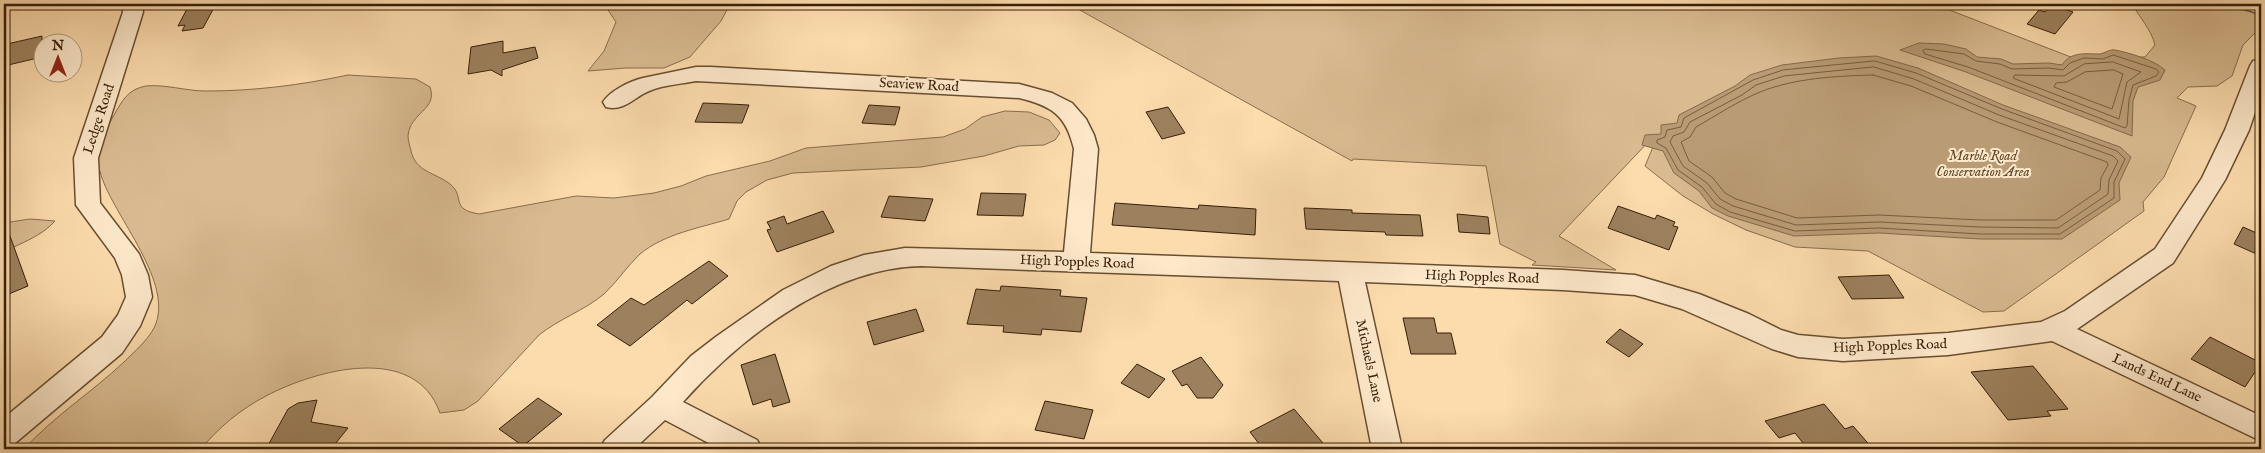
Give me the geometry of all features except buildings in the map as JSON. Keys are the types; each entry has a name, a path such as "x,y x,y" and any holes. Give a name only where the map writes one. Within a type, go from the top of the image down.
{"street":[{"name":"Ledge Road","path":"4,435 112,345 130,319 139,297 135,275 126,254 88,205 86,158 133,12 132,4"},
{"path":"2248,4 2261,8"},
{"name":"High Popples Road","path":"614,449 662,405 706,360 770,311 794,296 855,268 889,259 916,257 1076,262 1568,280 1635,285 1690,301 1772,338 1798,346 1843,350 1948,344 2046,332 2100,301 2164,256 2213,180 2237,130 2261,66"},
{"name":"Seaview Road","path":"614,102 643,85 696,74 1019,90 1035,94 1066,108 1082,130 1086,149 1076,262"},
{"name":"Michaels Lane","path":"1350,272 1387,449"},
{"name":"Lands End Lane","path":"2053,329 2261,429"},
{"path":"662,405 747,449"}],"green space":[{"path":"604,4 730,4 721,21 690,57 664,68 588,71 604,51 616,22"},
{"name":"Marble Road Conservation Area","path":"1069,4 1934,4 2094,66 2111,57 2145,57 2155,45 2148,29 2132,4 2232,4 2260,14 2261,27 2243,45 2232,76 2217,86 2188,87 2177,98 2196,106 2164,177 2143,202 2144,211 2004,311 1983,312 1868,251 1795,247 1746,230 1713,214 1683,196 1645,166 1653,147 1653,137 1559,236 1616,270 1532,265 1536,262 1500,244 1486,166 1353,159 1352,161"},
{"path":"348,75 416,79 430,87 430,101 413,121 408,136 413,158 421,168 444,180 455,189 459,202 464,209 479,214 576,196 614,198 654,193 681,186 706,176 770,161 806,148 943,137 965,129 982,117 1005,111 1029,112 1049,120 1060,133 1055,140 1044,145 1019,146 984,156 921,167 793,173 767,180 746,192 737,201 729,219 671,237 649,247 640,254 604,294 539,335 478,401 464,410 440,413 427,391 409,377 387,370 362,368 336,371 310,378 266,396 230,419 201,449 24,449 47,426 99,384 144,342 154,328 159,311 157,291 150,271 108,192 97,162 98,152 104,136 126,96 146,86 198,91 224,91 260,89"},
{"path":"30,219 55,221 38,235 4,252 4,223"}],"water":[{"path":"1919,43 1944,44 1966,49 1977,57 2001,59 2013,64 2049,63 2062,65 2074,55 2100,54 2115,50 2148,60 2165,70 2160,80 2138,87 2133,101 2132,136 1966,72 1900,50"},
{"path":"1876,56 1918,68 2003,105 2120,147 2131,157 2119,183 2120,200 2062,239 1980,239 1879,233 1794,236 1728,216 1712,208 1699,191 1674,173 1663,151 1642,145 1645,135 1661,134 1661,125 1677,123 1679,115 1735,86 1750,75 1782,65 1839,58"}]}
